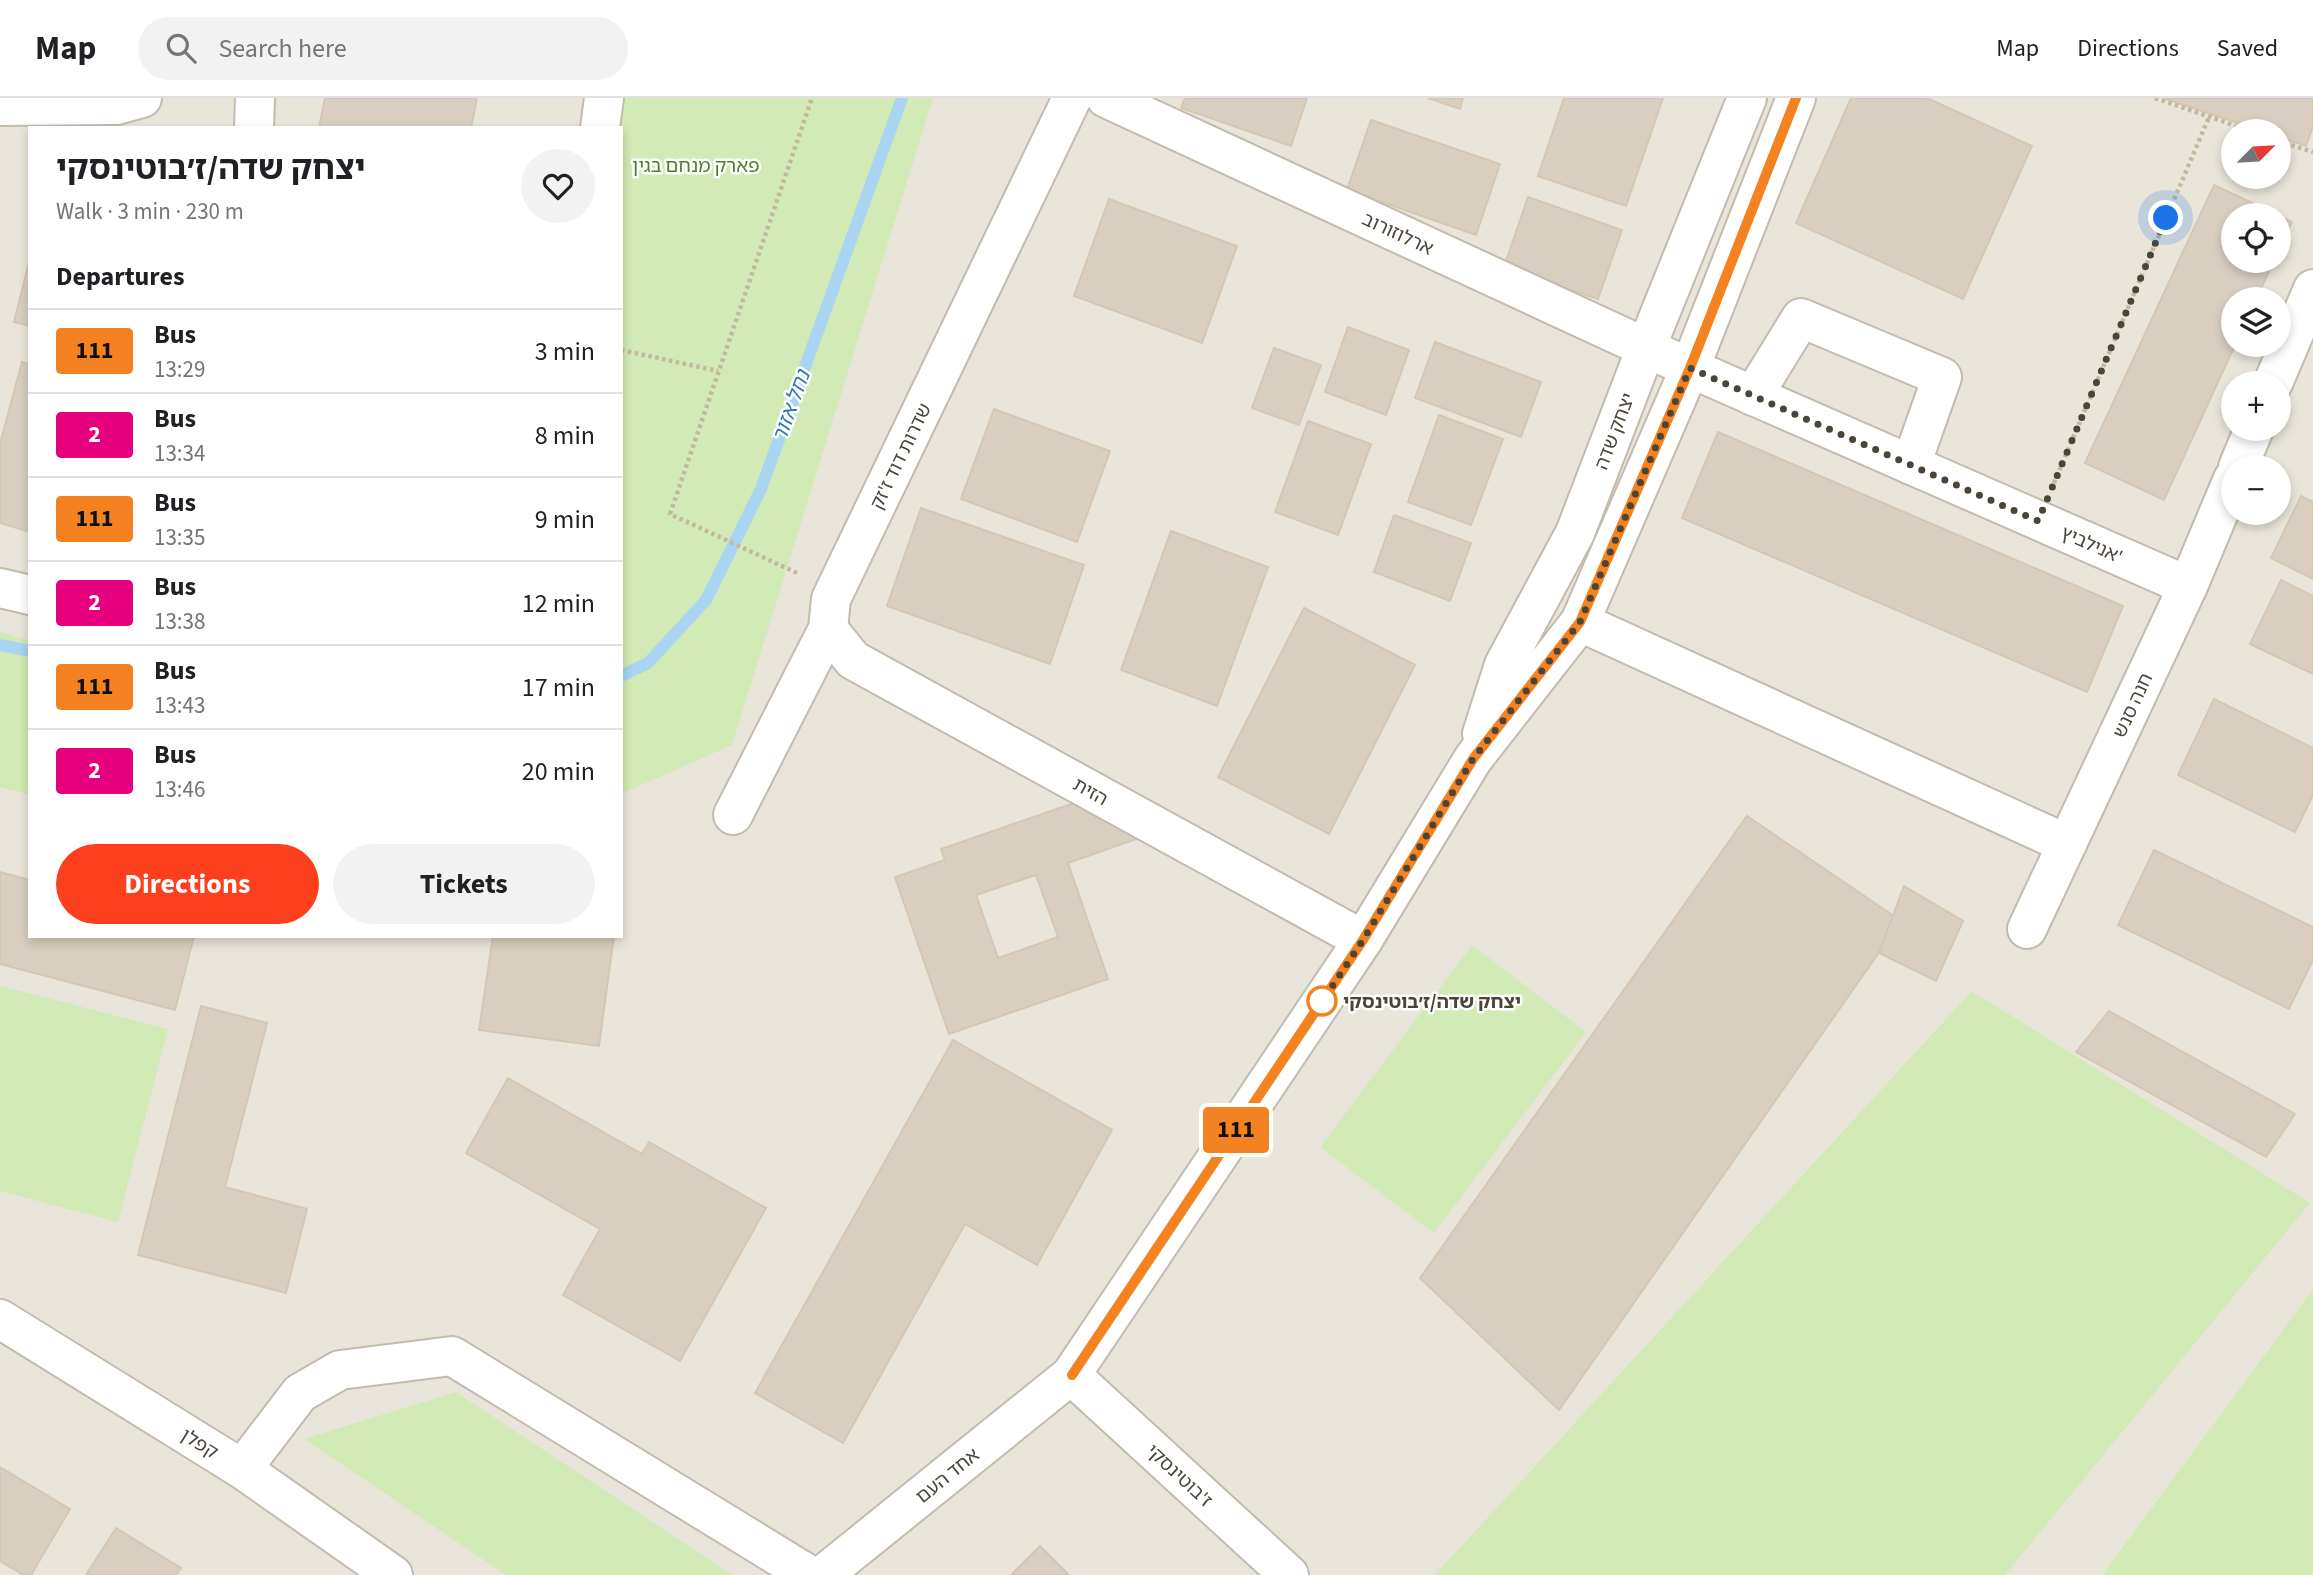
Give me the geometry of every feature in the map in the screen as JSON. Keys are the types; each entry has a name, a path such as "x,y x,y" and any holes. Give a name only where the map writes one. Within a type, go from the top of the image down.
{"street":[{"path":"0,106 117,105 142,98"},
{"path":"254,126 255,98"},
{"path":"600,126 604,98"},
{"name":"שדרות דוד ז'זק","path":"733,815 828,629 831,599 1072,98"},
{"name":"ארלוזורוב","path":"1106,98 1690,368"},
{"name":"יצחק שדה","path":"1473,759 1504,665 1575,533 1747,98"},
{"name":"יצחק שדה","path":"1072,1375 1363,940 1473,759 1580,622 1690,368 1796,98"},
{"path":"2278,371 2313,289"},
{"path":"1753,396 1801,318 1942,377 1911,465"},
{"name":"אנילביץ'","path":"1690,368 2188,586"},
{"name":"חנה סנש","path":"2027,929 2188,586 2221,508"},
{"path":"0,588 28,595"},
{"path":"1580,622 2067,844"},
{"name":"הזית","path":"828,629 853,660 1363,940"},
{"name":"קפלן","path":"0,1319 242,1469 393,1575"},
{"path":"242,1469 300,1393 340,1370 452,1356 809,1575"},
{"name":"אחד העם","path":"823,1575 1072,1375"},
{"name":"ז'בוטינסקי","path":"1072,1375 1289,1575"}],"path":[{"path":"797,574 670,514 812,98"},
{"path":"2155,98 2221,121"},
{"path":"2038,521 2209,117"},
{"path":"2291,145 2313,152"},
{"path":"623,351 718,371"}],"shaded area":[{"path":"0,98 2313,98 2313,1289 2102,1575 0,1575"}],"green space":[{"name":"פארק מנחם בגין","path":"624,98 933,98 732,745 623,793 623,126 617,126"},
{"path":"0,632 28,640 28,794 0,787"},
{"path":"1472,945 1586,1032 1434,1233 1320,1147"},
{"path":"0,986 168,1029 118,1222 0,1191"},
{"path":"1972,991 2310,1203 2005,1575 1435,1575"},
{"path":"2313,1289 2313,1575 2102,1575"},
{"path":"456,1392 732,1575 506,1575 304,1439"}],"building":[{"path":"325,98 477,98 471,126 319,126"},
{"path":"1185,98 1307,98 1291,146 1181,108"},
{"path":"1428,98 1463,98 1460,109"},
{"path":"1564,98 1663,98 1626,206 1538,176"},
{"path":"1851,98 1927,98 2032,146 1963,299 1796,223"},
{"path":"2163,98 2313,98 2313,126 2306,146 2291,141 2291,119 2226,119"},
{"path":"1371,120 1500,164 1476,235 1347,190"},
{"path":"2214,185 2252,203 2221,203 2221,273 2268,273 2262,287 2221,287 2221,357 2230,357 2164,500 2085,463"},
{"path":"1528,197 1622,230 1598,299 1504,267"},
{"path":"1109,199 1237,246 1202,343 1074,296"},
{"path":"28,266 28,326 14,322"},
{"path":"1348,327 1409,350 1386,415 1325,392"},
{"path":"1435,342 1541,382 1521,437 1415,398"},
{"path":"1274,348 1321,365 1299,425 1252,408"},
{"path":"22,362 28,364 28,531 0,523 0,444"},
{"path":"994,409 1110,451 1077,542 961,499"},
{"path":"1439,415 1503,439 1471,525 1408,502"},
{"path":"1308,421 1371,444 1338,535 1275,512"},
{"path":"1718,432 2123,606 2087,692 1682,518"},
{"path":"2301,496 2313,502 2313,579 2271,558 2287,525 2291,525 2291,517"},
{"path":"921,508 1084,565 1050,664 887,606"},
{"path":"1394,515 1471,543 1450,601 1374,572"},
{"path":"1171,531 1268,567 1217,706 1121,670"},
{"path":"2281,580 2313,596 2313,674 2250,644"},
{"path":"1304,608 1415,665 1329,834 1218,777"},
{"path":"2214,699 2313,748 2313,795 2295,832 2178,775"},
{"path":"1094,796 1159,831 1068,863 1108,979 949,1034 895,877 945,860 941,849","holes":["1036,875 1058,937 998,958 976,895"]},
{"path":"1747,816 1901,921 1559,1410 1420,1278"},
{"path":"2154,850 2313,927 2313,960 2289,1009 2118,925"},
{"path":"0,872 28,879 28,938 193,938 175,1010 0,964"},
{"path":"1904,886 1963,921 1936,981 1879,953"},
{"path":"493,938 614,938 599,1046 479,1030"},
{"path":"201,1006 267,1023 225,1187 307,1209 286,1293 138,1255"},
{"path":"2109,1011 2295,1114 2266,1157 2076,1052"},
{"path":"953,1040 1112,1130 1037,1265 965,1224 843,1443 755,1393"},
{"path":"508,1078 642,1154 649,1142 766,1208 680,1361 563,1295 600,1229 466,1153"},
{"path":"0,1467 70,1509 31,1575 24,1575 0,1561"},
{"path":"116,1528 181,1568 176,1575 86,1575"},
{"path":"1040,1546 1069,1575 1011,1575"}],"waterway":[{"name":"נחל אזור","path":"623,675 648,663 706,600 761,489 902,98"},
{"name":"נחל אזור","path":"0,645 28,651"}],"bus line":[{"name":"111","path":"1072,1375 1363,940 1473,759 1580,622 1690,368 1796,98"}],"place":[{"name":"יצחק שדה/ז׳בוטינסקי","path":"1322,1001"}],"route":[{"path":"1322,1001 1317,1009 1363,940 1473,759 1580,622 1690,368 2038,521 2166,218"}]}
